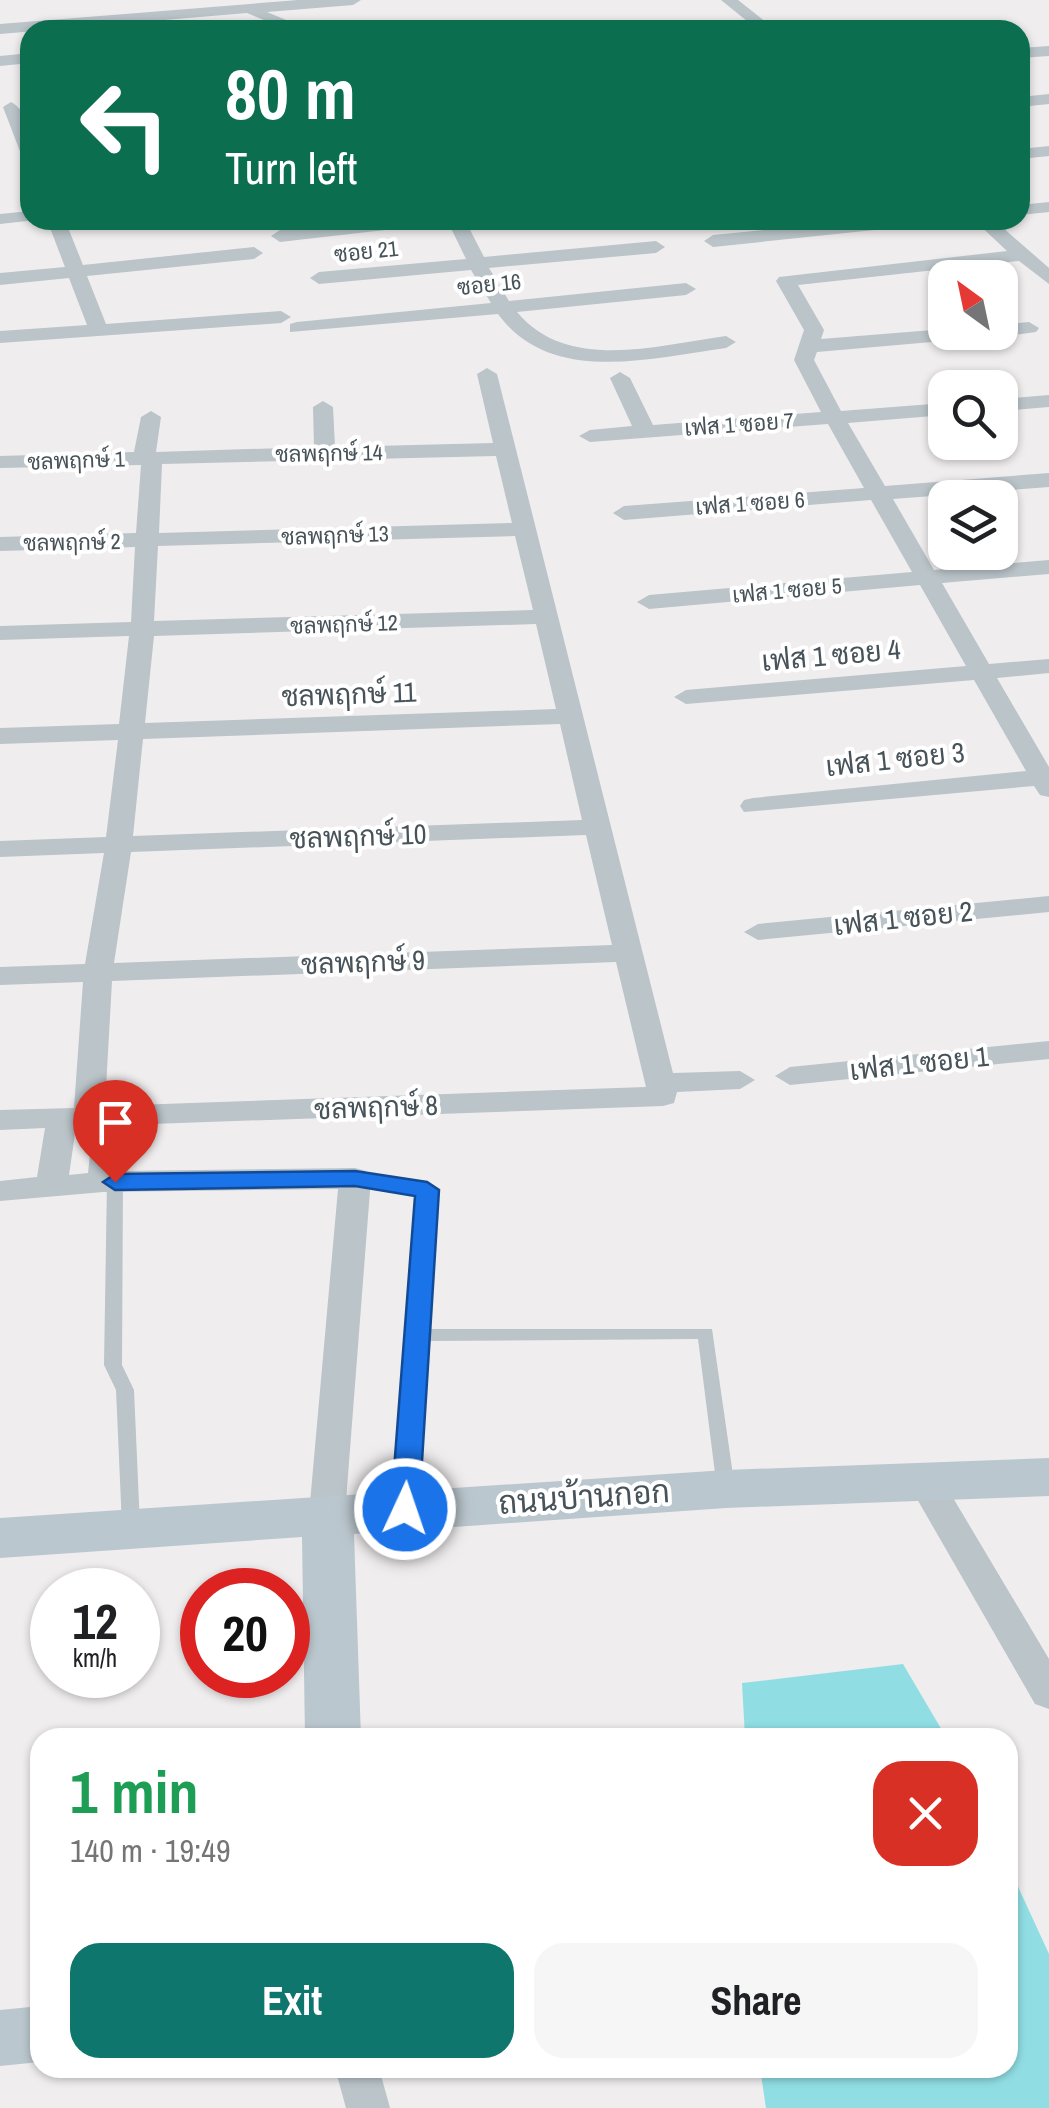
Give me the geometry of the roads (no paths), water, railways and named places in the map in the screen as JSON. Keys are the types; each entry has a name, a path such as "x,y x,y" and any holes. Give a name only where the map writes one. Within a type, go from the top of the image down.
{"street":[{"path":"230,0 275,20"},
{"path":"117,20 353,0"},
{"path":"730,0 755,20"},
{"path":"6,107 20,143"},
{"path":"60,230 98,328"},
{"path":"280,236 336,230"},
{"path":"461,230 476,261 518,325 540,342 584,354 726,342"},
{"path":"713,240 818,230"},
{"path":"994,230 1047,275"},
{"name":"ซอย 21","path":"320,278 656,247"},
{"path":"0,279 254,253"},
{"path":"1023,255 786,281 811,322 815,336 804,364 832,418 1047,781"},
{"name":"ซอย 16","path":"0,337 98,328 289,322 506,307 686,289"},
{"path":"1018,329 1029,328"},
{"path":"812,346 928,336"},
{"path":"487,374 662,1090"},
{"name":"เฟส 1 ซอย 7","path":"620,378 645,431"},
{"path":"1018,404 1049,401"},
{"path":"323,407 325,453"},
{"name":"เฟส 1 ซอย 7","path":"590,436 928,410"},
{"path":"109,1182 87,1117 98,972 118,845 142,631 151,417"},
{"name":"ชลพฤกษ์ 14","path":"148,458 505,450"},
{"name":"ชลพฤกษ์ 1","path":"0,462 148,458"},
{"name":"เฟส 1 ซอย 6","path":"624,513 1049,480"},
{"name":"ชลพฤกษ์ 13","path":"144,540 524,529"},
{"name":"ชลพฤกษ์ 2","path":"0,544 144,540"},
{"name":"เฟส 1 ซอย 5","path":"649,602 1049,568"},
{"name":"ชลพฤกษ์ 12","path":"0,633 546,617"},
{"name":"เฟส 1 ซอย 4","path":"686,697 1049,666"},
{"name":"ชลพฤกษ์ 11","path":"0,736 570,716"},
{"name":"เฟส 1 ซอย 3","path":"753,806 1047,781"},
{"name":"ชลพฤกษ์ 10","path":"0,849 598,827"},
{"name":"เฟส 1 ซอย 2","path":"758,932 1049,904"},
{"name":"ชลพฤกษ์ 9","path":"0,976 628,953"},
{"name":"เฟส 1 ซอย 1","path":"790,1076 1049,1050"},
{"name":"ชลพฤกษ์ 8","path":"0,1120 662,1090 740,1080"},
{"path":"51,1186 87,1117"},
{"path":"0,1191 109,1182 355,1178 327,1514 333,1728"},
{"name":"ถนนบ้านกอก","path":"0,1538 726,1488 926,1485 1049,1477"},
{"path":"926,1485 1049,1693"},
{"path":"0,2038 30,2035"},
{"path":"360,2078 368,2108"}],"lane":[{"path":"355,1178 427,1190 405,1509"},
{"path":"109,1182 113,1366 125,1390 132,1526"},
{"path":"416,1335 706,1333 726,1488"}],"water":[{"path":"903,1664 941,1728 744,1728 742,1683"},
{"path":"1018,1887 1049,1954 1049,2108 766,2108 762,2078 1018,2078"}]}
